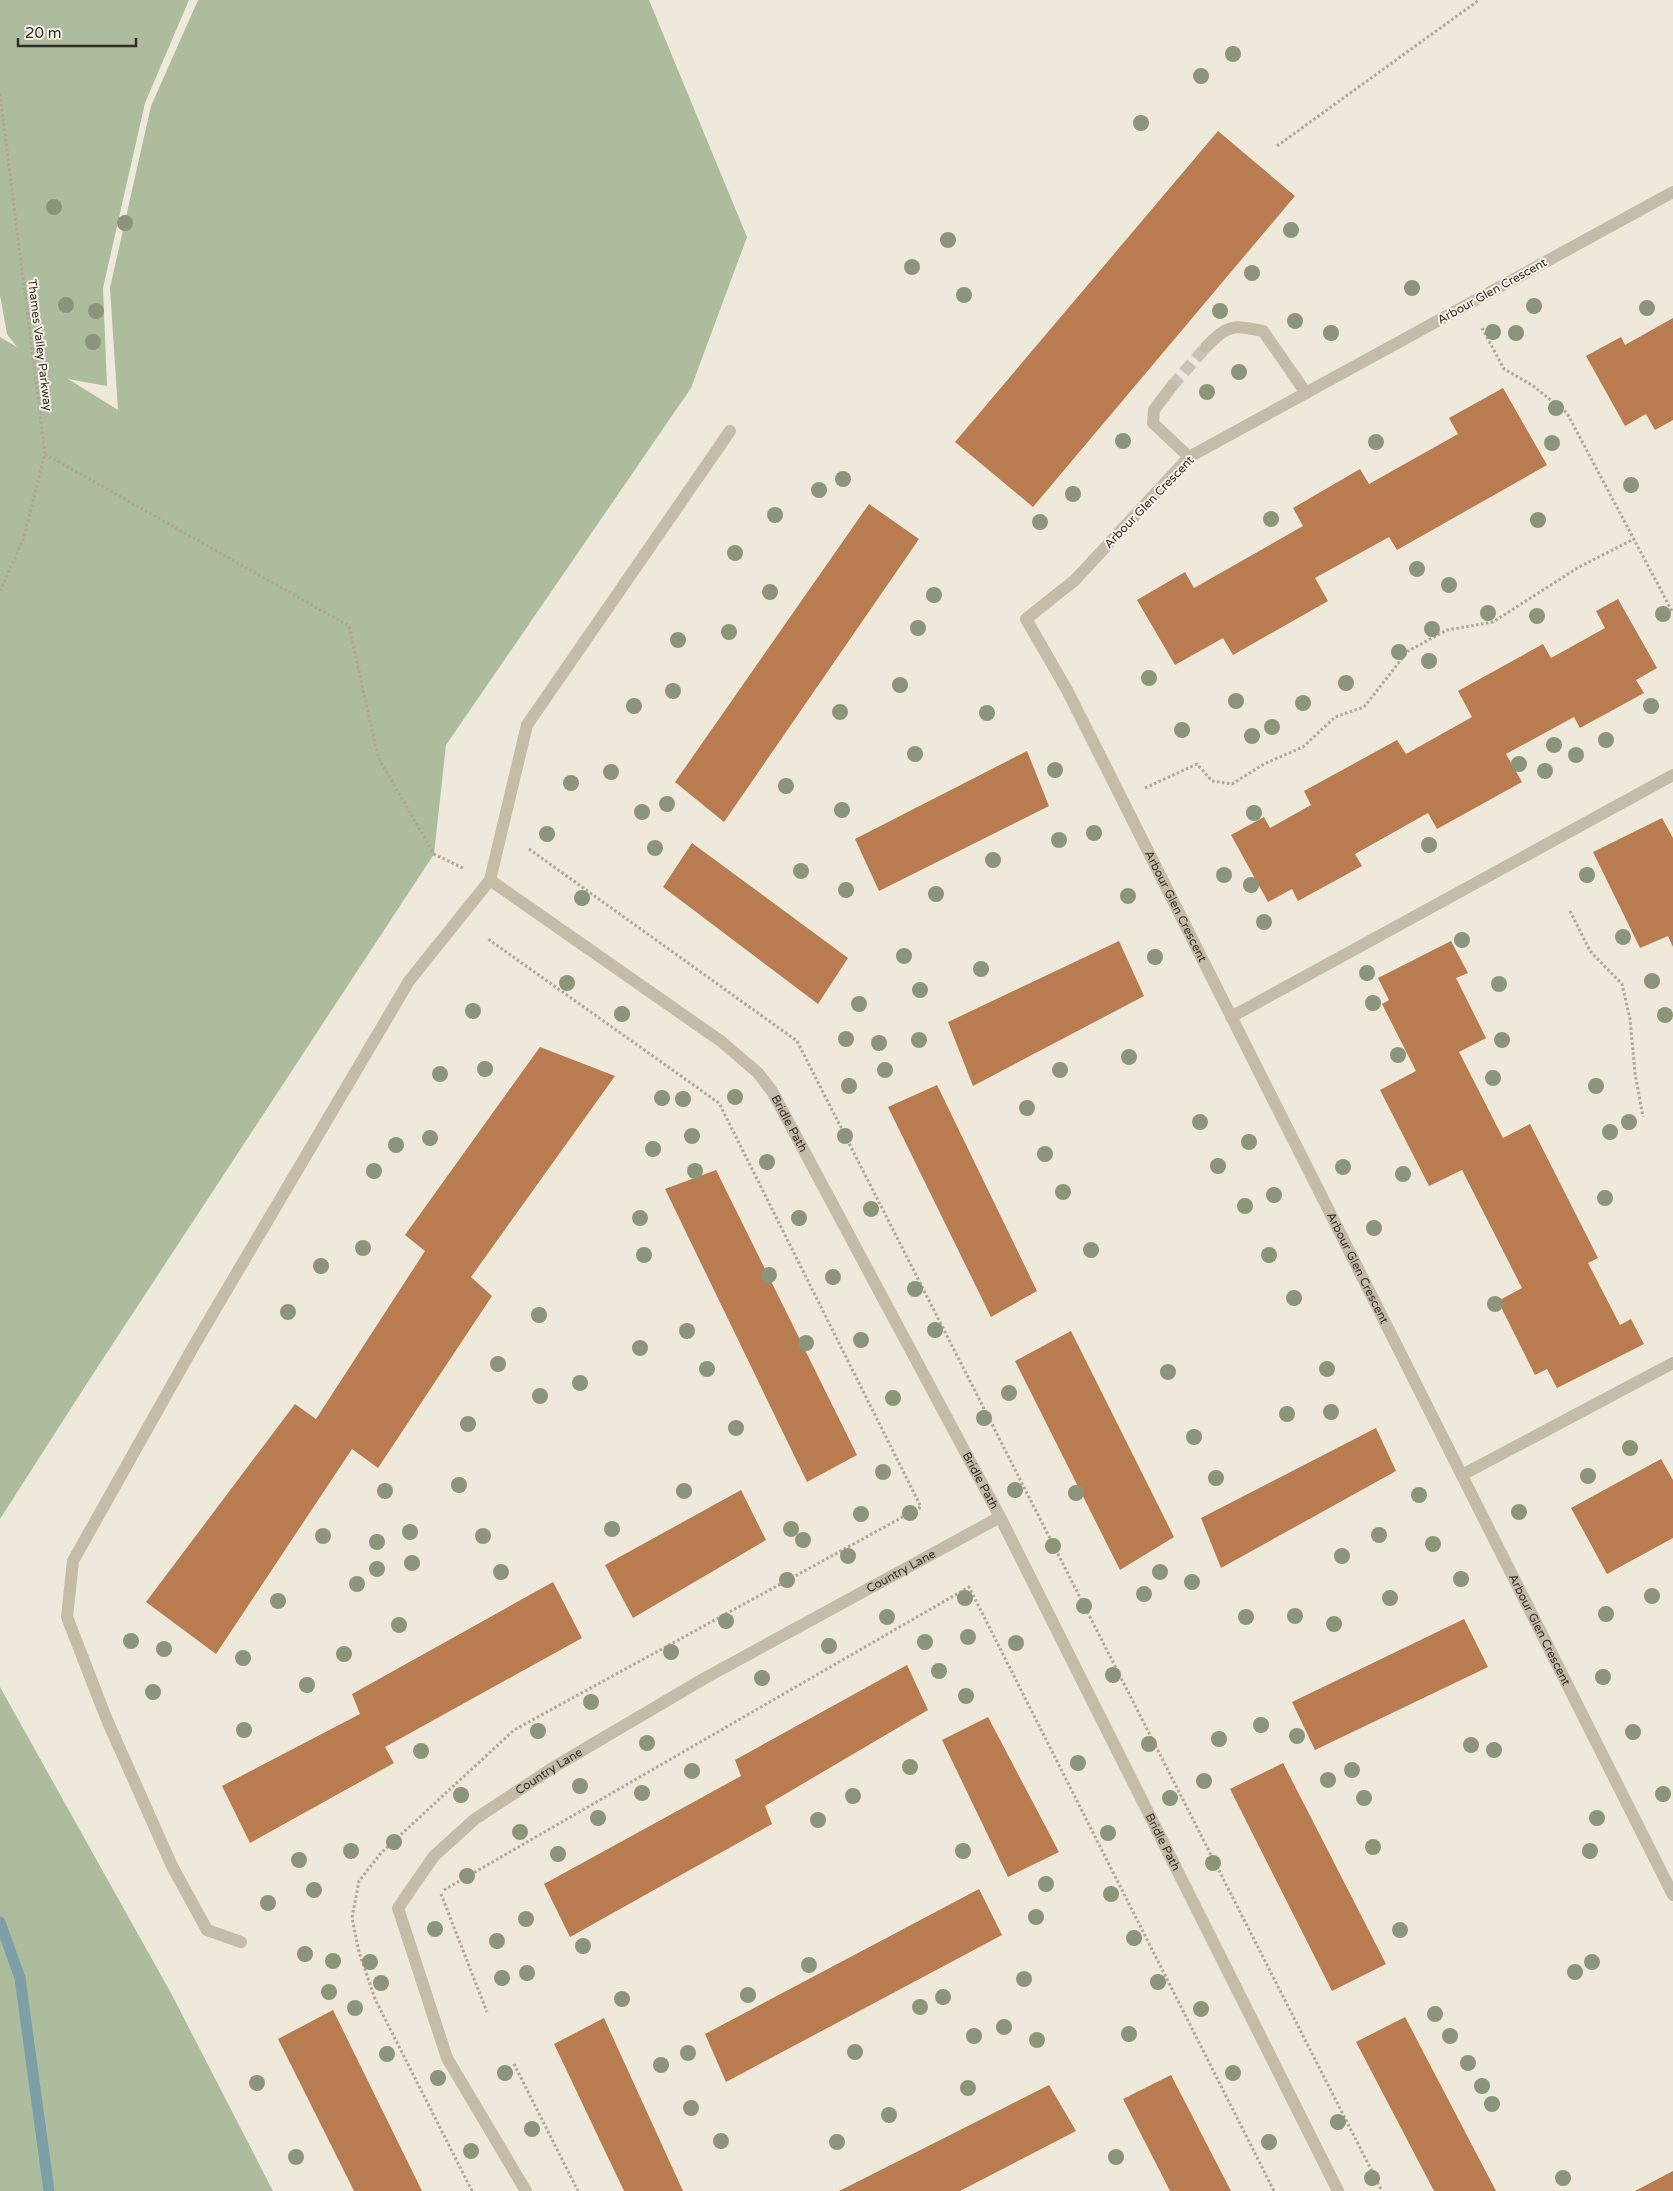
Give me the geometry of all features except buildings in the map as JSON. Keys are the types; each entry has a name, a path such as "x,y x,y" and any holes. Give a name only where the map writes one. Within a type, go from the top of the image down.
{"street":[{"name":"Arbour Glen Crescent","path":"1673,192 1190,457 1075,580 1026,620 1067,690 1673,1895"},
{"path":"1206,347 1219,334 1238,326 1263,330 1306,393"},
{"path":"1172,386 1154,410 1154,423 1190,457"},
{"path":"240,1942 207,1930 172,1866 111,1729 66,1617 73,1561 201,1334 409,981 490,880 528,725 730,431"},
{"path":"1231,1016 1673,775"},
{"name":"Bridle Path","path":"490,880 722,1042 758,1073 772,1091 1000,1517 1338,2191"},
{"path":"1462,1475 1673,1363"},
{"name":"Country Lane","path":"526,2191 447,2058 398,1908 434,1856 475,1819 554,1767 705,1678 1000,1517"}],"path":[{"path":"1277,146 1480,0"},
{"name":"Thames Valley Parkway","path":"0,94 45,454 23,540 0,591"},
{"path":"1469,303 1504,369 1532,385 1567,413 1673,613"},
{"path":"45,454 349,626 378,757 434,854 490,880"},
{"path":"1122,799 1197,764 1212,781 1232,784 1264,764 1303,747 1335,717 1364,707 1408,651 1447,630 1493,622 1579,567 1634,540"},
{"path":"1570,910 1590,951 1622,984 1630,1020 1635,1073 1643,1117"},
{"path":"472,2191 375,1999 359,1952 352,1918 358,1881 381,1853 514,1730 921,1507 719,1103 488,939"},
{"path":"964,1368 1382,2191"},
{"path":"487,2012 440,1892 969,1587 1274,2191"},
{"path":"514,2064 578,2191"}],"green space":[{"path":"0,0 189,0 145,103 103,288 107,386 68,379 118,410 110,288 151,106 198,0 649,0 747,237 691,388 446,745 434,854 0,1519 0,337 17,347 7,334 0,295"},
{"path":"0,1687 172,1995 273,2191 0,2191"}],"waterway":[{"path":"0,1922 20,1978 49,2191"}],"tunnel":[{"path":"1172,386 1206,347"}]}
